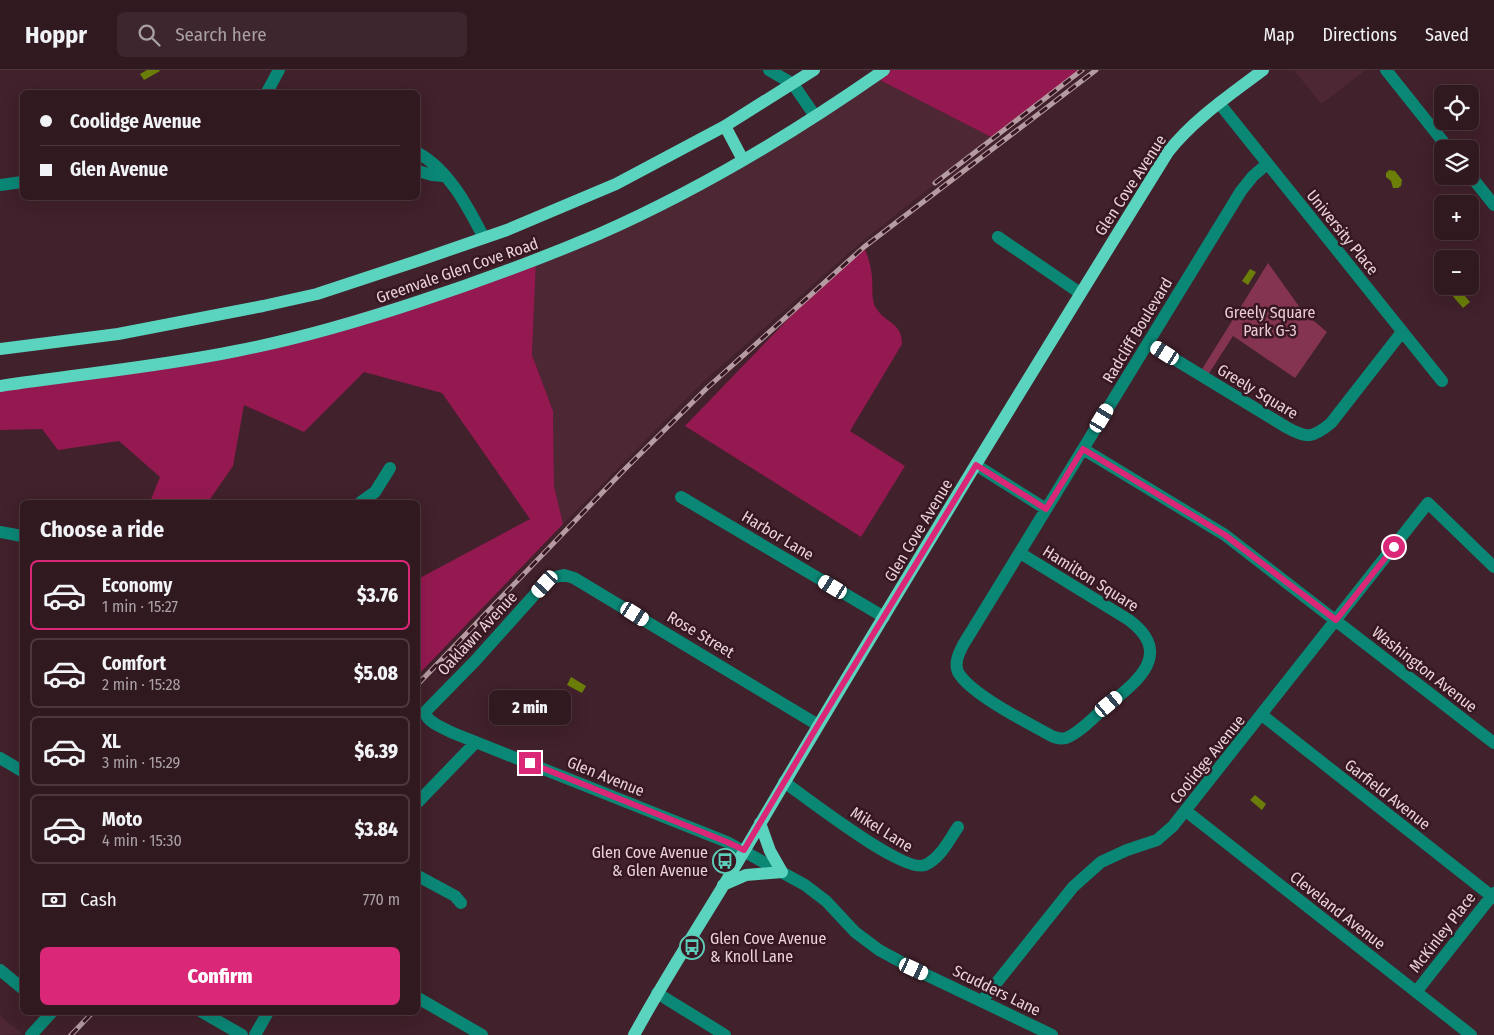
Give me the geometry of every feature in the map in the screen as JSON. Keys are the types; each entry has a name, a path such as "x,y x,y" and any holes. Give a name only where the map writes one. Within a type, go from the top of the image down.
{"main road":[{"name":"Greenvale Glen Cove Road","path":"0,349 118,334 317,294 484,238 616,184 726,126 814,70"},
{"name":"Greenvale Glen Cove Road","path":"0,386 137,369 236,351 299,337 370,317 470,284 600,234 684,193 815,116 884,70"},
{"name":"Glen Cove Avenue","path":"634,1035 657,993 818,725 1080,293 1168,152 1186,132 1219,103 1263,70"},
{"path":"726,126 743,160"},
{"path":"723,885 746,875 782,872 770,851 760,823"}],"street":[{"path":"268,90 280,70"},
{"path":"769,70 792,84 815,116"},
{"path":"1386,70 1442,140"},
{"name":"University Place","path":"1219,103 1442,381"},
{"path":"420,154 430,162 461,195 484,238"},
{"name":"Radcliff Boulevard","path":"961,674 957,663 963,645 1241,191 1253,176 1267,164"},
{"path":"420,172 444,176"},
{"path":"0,185 20,182"},
{"path":"1478,185 1494,206"},
{"path":"998,237 1080,293"},
{"name":"Greely Square","path":"1148,343 1286,427 1307,436 1320,433 1331,422 1402,332"},
{"name":"Washington Avenue","path":"1083,449 1225,535 1494,744"},
{"path":"976,465 1046,509"},
{"path":"364,500 375,492 390,468"},
{"name":"Harbor Lane","path":"681,497 884,617"},
{"name":"Coolidge Avenue","path":"982,1001 1073,886 1101,862 1127,850 1157,840 1174,826 1428,504 1494,568"},
{"path":"0,532 20,536"},
{"name":"Hamilton Square","path":"961,674 995,704 1060,739 1081,728 1138,680 1149,662 1149,647 1144,633 1138,627 1020,553"},
{"name":"Oaklawn Avenue","path":"439,698 551,578 564,576"},
{"name":"Rose Street","path":"564,576 574,578 619,604 818,725"},
{"name":"Glen Avenue","path":"439,698 425,712 425,715 428,720 453,733 744,850"},
{"name":"Garfield Avenue","path":"1262,715 1493,896"},
{"path":"420,800 476,742"},
{"path":"0,758 20,770"},
{"name":"Mikel Lane","path":"784,782 853,831 887,853 912,866 925,865 931,862 942,851 958,827"},
{"name":"Cleveland Avenue","path":"1186,811 1471,1035"},
{"name":"Scudders Lane","path":"744,850 805,885 826,901 855,932 879,950 914,969 1052,1035"},
{"path":"420,877 455,896 461,904"},
{"name":"McKinley Place","path":"1416,992 1493,896"},
{"path":"0,970 20,986"},
{"path":"657,993 725,1035"},
{"path":"420,999 482,1035"},
{"path":"21,1035 34,1031 49,1015"},
{"path":"207,1015 242,1035"},
{"path":"255,1035 266,1015"}],"shaded area":[{"path":"147,70 160,71 144,80 140,74"},
{"path":"884,70 1082,70 993,138 874,77"},
{"path":"1294,70 1366,70 1321,104"},
{"path":"874,77 993,138 860,243 702,383 563,524 554,486 553,411 532,355 536,260 619,226"},
{"path":"1389,170 1395,171 1402,180 1401,186 1398,188 1393,188 1391,181 1386,177 1386,173"},
{"path":"864,247 871,267 874,304 880,313 899,331 902,344 850,431 905,466 861,537 685,426 813,293"},
{"path":"536,260 532,355 553,411 554,486 563,524 420,673 420,578 530,519 442,393 364,372 304,432 244,405 233,466 209,500 151,500 160,477 119,441 58,450 42,429 0,430 0,386 236,351"},
{"path":"1250,269 1256,272 1248,285 1242,281"},
{"path":"1452,295 1464,295 1470,302 1463,308"},
{"path":"571,677 586,686 582,693 567,685"},
{"path":"1255,795 1266,804 1262,810 1250,800"},
{"path":"0,1016 23,1034 0,1035"}],"green space":[{"name":"Greely Square Park G-3","path":"1268,263 1303,312 1327,332 1295,378 1233,336 1206,378 1199,374"}],"railway":[{"path":"935,183 1082,70"},
{"path":"420,682 623,471 707,388 864,247 1096,70"},
{"path":"71,1035 90,1015"}],"place":[{"name":"Glen Cove Avenue & Glen Avenue","path":"725,861"},
{"name":"Glen Cove Avenue & Knoll Lane","path":"692,947"}],"route":[{"path":"530,763 744,850 976,465 1046,509 1083,449 1225,535 1336,620 1394,547"}]}
